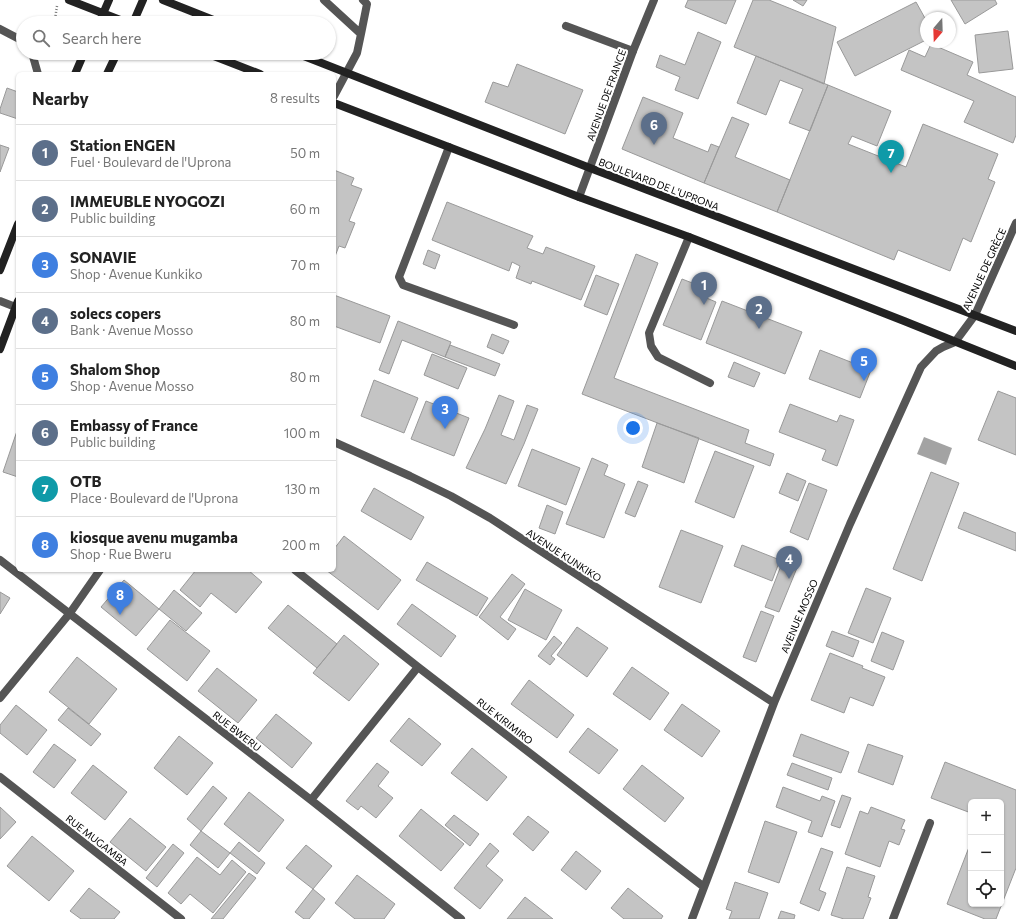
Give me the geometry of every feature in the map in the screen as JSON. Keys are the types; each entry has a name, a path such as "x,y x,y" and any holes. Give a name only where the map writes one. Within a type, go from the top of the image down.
{"street":[{"path":"69,0 111,16"},
{"path":"102,16 109,0"},
{"path":"136,16 143,0"},
{"path":"164,0 204,16"},
{"path":"324,0 361,34"},
{"name":"AVENUE DE FRANCE","path":"579,197 633,50 654,0"},
{"path":"336,92 357,53 366,1"},
{"path":"566,26 633,50"},
{"path":"0,29 16,37"},
{"path":"34,60 37,72"},
{"path":"76,72 81,60"},
{"path":"108,72 114,60"},
{"path":"224,60 255,72"},
{"name":"BOULEVARD DE L'UPRONA","path":"314,60 818,256 1016,331"},
{"path":"336,104 688,237 1016,366"},
{"path":"449,147 399,277 403,285 514,324"},
{"name":"AVENUE DE GRÈCE","path":"955,342 975,315 1016,223"},
{"path":"0,270 16,229"},
{"path":"688,237 650,333 651,346 658,357 710,383"},
{"path":"0,301 16,305"},
{"path":"0,349 16,308"},
{"name":"AVENUE MOSSO","path":"692,919 774,703 850,524 921,367 936,351 955,342"},
{"name":"AVENUE KUNKIKO","path":"336,443 410,476 451,496 490,518 774,703"},
{"name":"RUE BWERU","path":"0,560 311,800 461,919"},
{"path":"0,698 70,613 99,572"},
{"name":"RUE KIRIMIRO","path":"298,572 418,667 704,887"},
{"path":"311,800 418,667"},
{"name":"RUE MUGAMBA","path":"0,777 181,919"},
{"path":"893,919 930,823"}],"path":[{"path":"55,16 58,0"}],"shaded area":[{"path":"924,437 952,448 946,465 917,454"}],"building":[{"path":"688,0 736,0 726,24 685,7"},
{"path":"753,0 769,0 836,27 824,84 734,47"},
{"path":"793,0 807,0 803,6"},
{"path":"951,0 995,0 997,4 965,24"},
{"path":"916,2 922,12 920,12 920,43 855,76 837,42"},
{"path":"1008,31 1013,69 979,73 975,35"},
{"path":"698,32 721,42 698,99 675,90 680,77 656,67 660,55 685,65"},
{"path":"929,48 940,48 973,62 967,75 1016,97 1016,135 1013,143 964,122 974,101 901,70 909,50 925,57"},
{"path":"756,56 828,85 810,131 789,123 803,89 780,80 766,115 737,103"},
{"path":"517,64 583,90 565,134 485,102 493,82 508,87"},
{"path":"828,85 891,111 877,146 852,136 848,144 906,167 923,124 998,154 988,179 995,182 971,242 963,238 950,271 898,250 894,260 777,212"},
{"path":"7,88 16,91 16,118 0,113"},
{"path":"643,97 683,113 673,138 708,152 711,144 719,147 704,183 622,149"},
{"path":"732,117 749,124 735,157 790,180 777,212 704,183"},
{"path":"0,145 9,148 0,172"},
{"path":"336,171 354,178 351,185 362,189 349,221 355,223 345,248 339,246 336,254"},
{"path":"447,202 533,236 527,248 543,254 546,247 595,266 581,300 532,281 531,284 516,278 520,266 512,262 509,271 432,240"},
{"path":"428,250 440,255 435,269 423,264"},
{"path":"636,254 658,263 614,378 749,430 745,443 774,454 770,466 582,394"},
{"path":"596,275 619,284 607,315 584,306"},
{"path":"682,279 700,286 697,294 716,302 701,340 663,325"},
{"path":"336,296 390,316 380,343 336,327"},
{"path":"722,301 802,332 785,374 706,343"},
{"path":"398,321 451,342 445,357 402,340 389,374 379,370"},
{"path":"492,334 509,341 503,354 487,347"},
{"path":"450,345 500,364 495,376 445,357"},
{"path":"820,350 871,370 860,398 809,379"},
{"path":"432,354 467,368 458,389 424,375"},
{"path":"734,362 760,373 754,387 728,377"},
{"path":"374,380 418,398 404,433 361,416"},
{"path":"998,391 1016,398 1016,455 978,440"},
{"path":"499,395 514,401 501,435 514,440 527,405 538,409 506,484 466,468 485,429"},
{"path":"426,401 469,418 454,456 411,439"},
{"path":"790,404 837,422 840,415 854,420 837,466 822,460 826,450 779,432"},
{"path":"657,423 699,438 684,483 642,467"},
{"path":"16,434 16,476 3,472"},
{"path":"532,449 580,468 566,505 518,486"},
{"path":"715,451 754,466 734,518 695,502"},
{"path":"592,458 608,465 604,475 625,484 604,538 566,524"},
{"path":"931,472 959,483 922,581 893,569"},
{"path":"787,473 806,481 798,501 779,493"},
{"path":"638,481 648,485 635,517 625,513"},
{"path":"809,483 827,490 808,540 790,532"},
{"path":"374,488 424,517 411,540 361,511"},
{"path":"547,505 563,512 555,534 539,528"},
{"path":"964,512 1016,533 1016,551 958,528"},
{"path":"681,530 723,546 701,603 659,587"},
{"path":"344,536 401,580 378,610 329,572 336,572 336,546"},
{"path":"742,545 780,560 772,581 734,566"},
{"path":"784,558 799,563 779,612 765,607"},
{"path":"427,562 488,598 477,616 416,580"},
{"path":"194,572 250,572 262,582 236,613 211,593 200,607 180,590"},
{"path":"512,574 525,584 500,617 516,629 508,640 479,617"},
{"path":"124,580 159,609 136,636 101,607"},
{"path":"866,588 891,598 873,643 848,633"},
{"path":"525,589 562,610 546,640 508,620"},
{"path":"174,590 202,613 186,631 159,609"},
{"path":"0,592 10,598 0,614"},
{"path":"412,604 456,636 441,657 397,624"},
{"path":"288,605 337,644 317,668 268,628"},
{"path":"761,611 774,616 756,662 743,657"},
{"path":"170,620 210,651 187,681 147,649"},
{"path":"577,627 608,648 587,677 557,655"},
{"path":"832,631 859,641 853,657 826,646"},
{"path":"882,632 904,641 893,670 871,661"},
{"path":"344,635 379,664 349,701 313,673"},
{"path":"554,636 562,643 551,656 555,659 550,665 538,656"},
{"path":"830,653 863,666 862,668 885,677 873,706 850,697 844,713 811,700"},
{"path":"77,657 117,689 89,724 49,692"},
{"path":"632,667 669,693 650,720 613,694"},
{"path":"217,668 257,700 238,723 198,691"},
{"path":"529,680 574,715 557,738 511,704"},
{"path":"682,704 720,731 702,757 664,730"},
{"path":"16,705 47,730 27,755 0,733 0,725"},
{"path":"68,708 101,734 91,746 58,720"},
{"path":"276,714 312,743 292,768 256,738"},
{"path":"409,718 441,744 422,766 390,741"},
{"path":"588,728 618,750 599,774 569,752"},
{"path":"801,734 849,752 841,773 793,756"},
{"path":"179,736 213,763 187,795 154,768"},
{"path":"54,744 76,760 54,788 33,772"},
{"path":"868,744 903,756 893,785 858,772"},
{"path":"472,748 507,777 487,801 451,773"},
{"path":"945,762 1016,790 1016,868 1004,899 1004,799 968,799 968,812 931,798"},
{"path":"377,763 389,772 378,786 393,798 376,818 361,806 358,810 346,801"},
{"path":"792,763 832,778 828,790 787,775"},
{"path":"93,765 127,792 105,820 71,793"},
{"path":"642,765 684,798 665,822 623,789"},
{"path":"213,786 227,798 201,831 187,819"},
{"path":"783,787 820,801 822,796 835,801 822,837 808,832 812,821 776,807"},
{"path":"249,792 284,820 259,852 224,824"},
{"path":"842,795 851,798 840,828 831,825"},
{"path":"0,807 16,822 0,839"},
{"path":"871,807 905,820 901,829 905,830 899,845 889,841 880,867 845,854 860,811 868,814"},
{"path":"421,809 464,844 441,871 399,836"},
{"path":"454,815 479,834 470,846 445,825"},
{"path":"528,816 549,832 533,851 513,834"},
{"path":"130,818 166,847 146,871 110,842"},
{"path":"765,821 797,832 779,883 748,872"},
{"path":"201,831 230,853 218,868 190,845"},
{"path":"32,836 74,871 49,901 7,866"},
{"path":"239,842 265,863 257,874 230,853"},
{"path":"490,843 499,851 486,866 503,880 480,909 454,888"},
{"path":"173,844 184,853 157,887 146,878"},
{"path":"306,845 332,866 313,889 286,868"},
{"path":"821,848 833,852 819,890 826,893 819,911 800,903"},
{"path":"968,850 968,907 1001,907 996,919 985,919 947,904"},
{"path":"576,851 601,871 586,890 561,870"},
{"path":"197,857 220,875 232,860 246,872 213,913 190,894 181,904 168,893"},
{"path":"847,867 875,876 868,897 871,898 863,919 844,919 831,915"},
{"path":"249,873 256,878 223,919 211,919"},
{"path":"357,875 395,904 384,919 355,919 335,903"},
{"path":"735,882 768,893 759,919 729,919 732,911 726,909"},
{"path":"89,888 120,912 114,919 81,919 70,911"},
{"path":"628,888 663,916 661,919 624,919 611,908"},
{"path":"313,889 325,899 309,919 304,919 295,912"},
{"path":"525,897 553,919 507,919"},
{"path":"781,911 795,915 794,919 778,919"}],"place":[{"name":"Embassy of France","path":"654,145"},
{"name":"OTB","path":"891,173"},
{"name":"Station ENGEN","path":"704,305"},
{"name":"IMMEUBLE NYOGOZI","path":"759,329"},
{"name":"Shalom Shop","path":"864,381"},
{"name":"SONAVIE","path":"445,429"},
{"name":"solecs copers","path":"789,579"},
{"name":"kiosque avenu mugamba","path":"120,615"}]}
